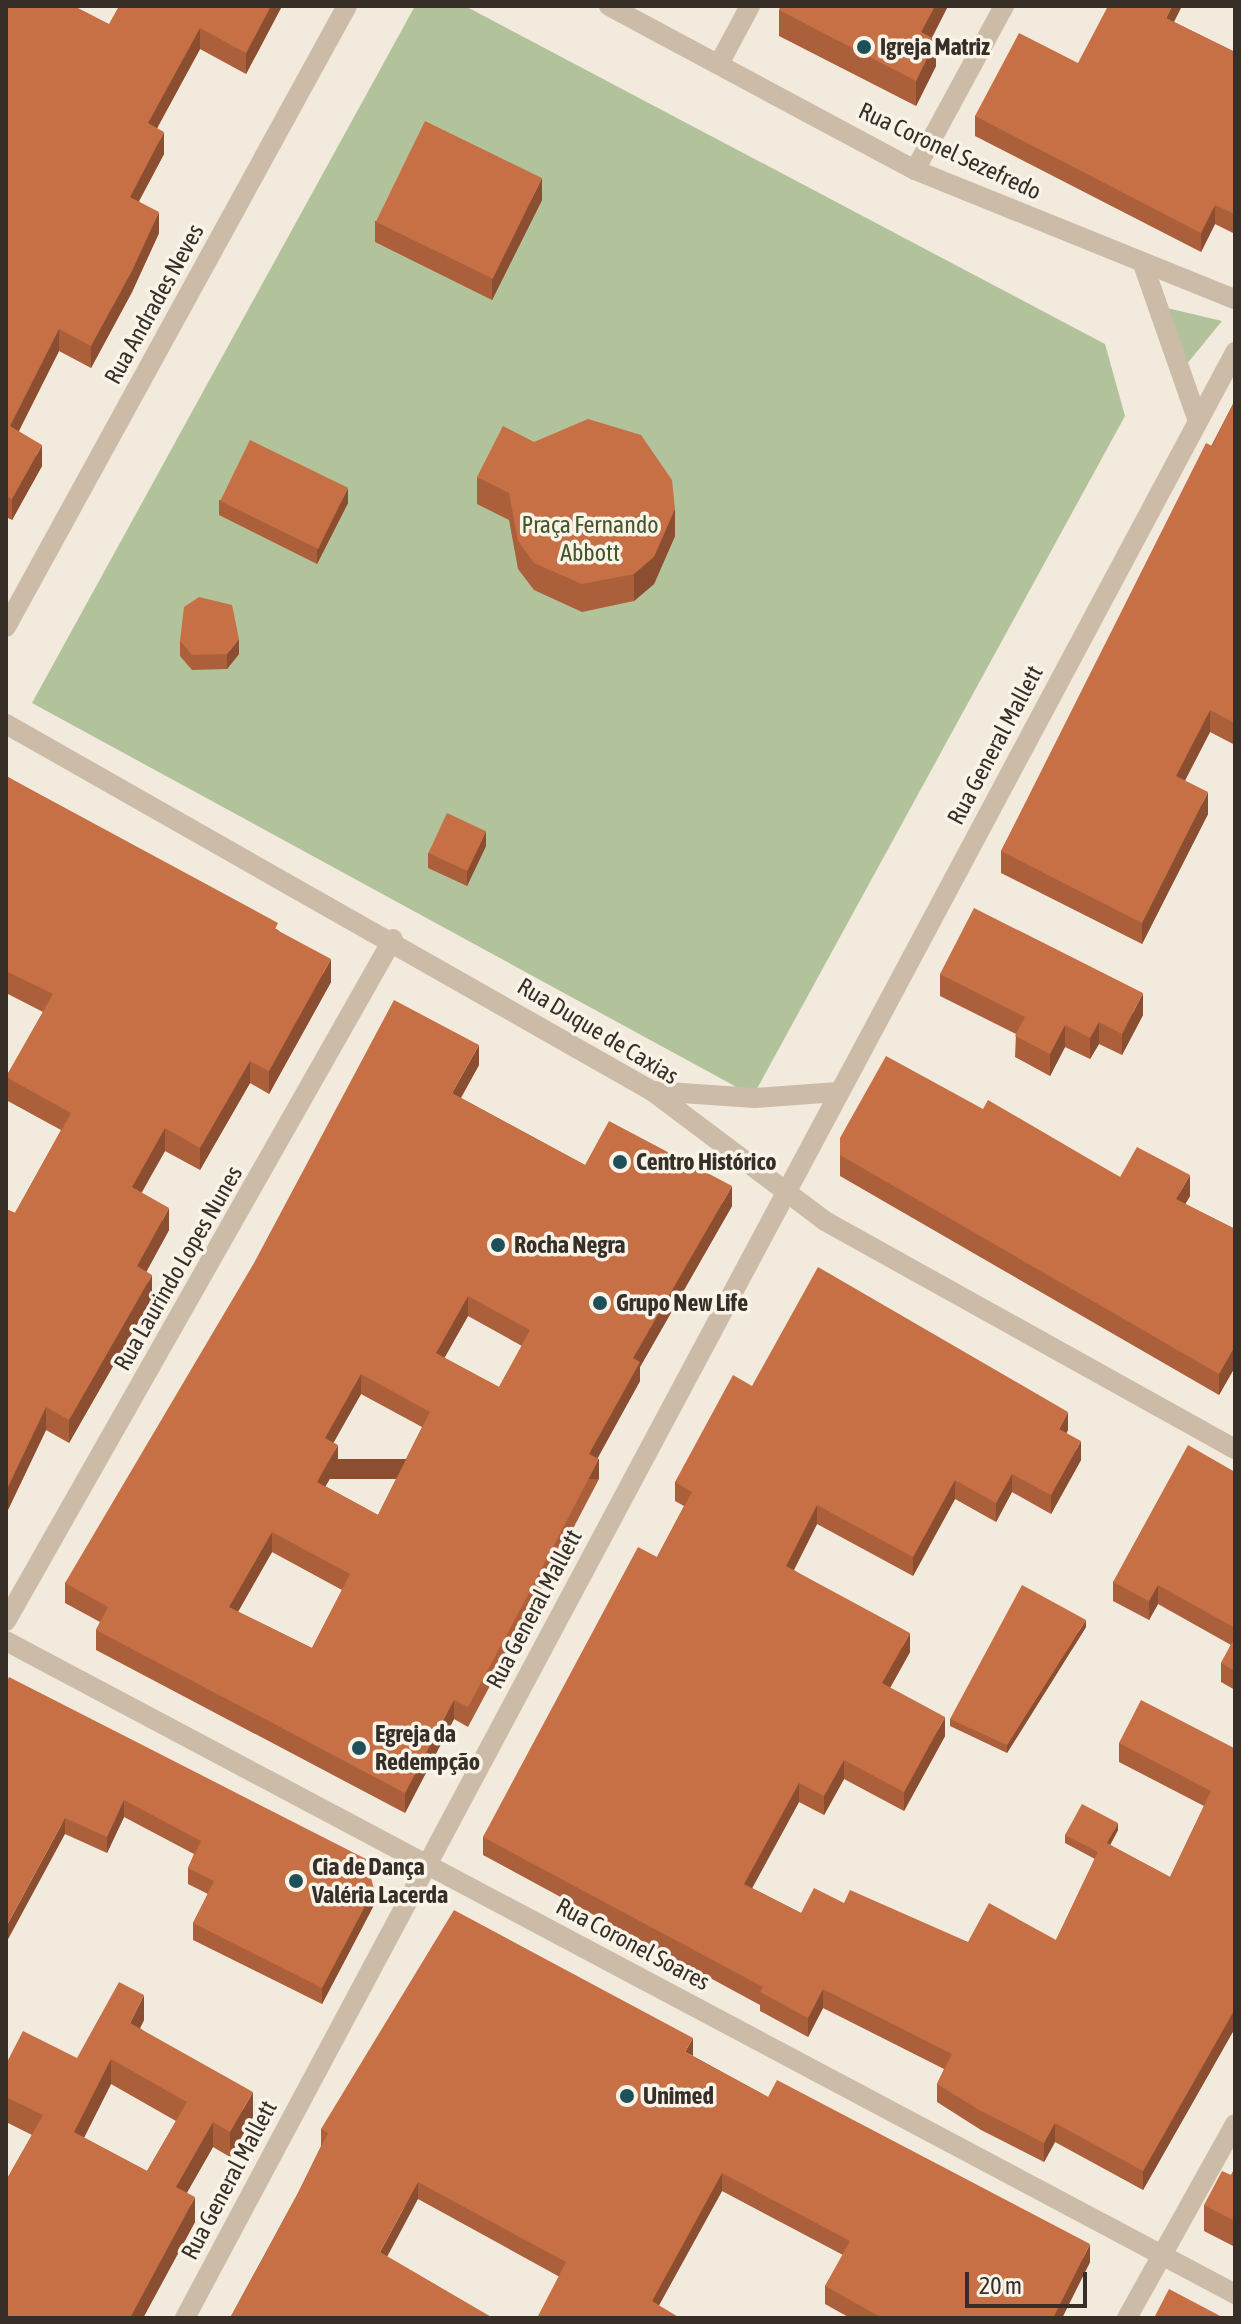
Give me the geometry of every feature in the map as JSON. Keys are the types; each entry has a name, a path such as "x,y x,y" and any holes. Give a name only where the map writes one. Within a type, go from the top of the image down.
{"street":[{"name":"Rua Andrades Neves","path":"6,627 347,6"},
{"name":"Rua Coronel Sezefredo","path":"609,6 720,62 915,170 1144,267 1235,299"},
{"path":"720,62 750,6"},
{"path":"915,170 1004,6"},
{"path":"1144,267 1198,421"},
{"name":"Rua General Mallett","path":"185,2318 1235,352"},
{"name":"Rua Duque de Caxias","path":"6,724 393,939 652,1091 784,1195 1235,1449"},
{"name":"Rua Laurindo Lopes Nunes","path":"6,1621 393,939"},
{"path":"652,1091 755,1098 838,1092"},
{"name":"Rua Coronel Soares","path":"6,1641 1235,2294"},
{"path":"1127,2318 1235,2124"}],"green space":[{"name":"Praça Fernando Abbott","path":"415,6 465,6 1105,344 1125,416 753,1096 32,703"},
{"path":"1167,308 1222,321 1186,365"}],"building":[{"path":"6,6 74,6 109,24 119,6 271,6 246,53 200,28 148,123 164,132 130,197 159,212 132,271 91,346 59,329 10,426 42,445 12,499 6,496"},
{"path":"781,6 935,6 921,32 936,40 916,81 779,10"},
{"path":"1108,6 1172,6 1166,18 1235,52 1235,214 1215,205 1201,233 975,116 1019,33 1078,63"},
{"path":"425,121 542,178 493,279 376,222"},
{"path":"1235,400 1235,723 1210,710 1176,776 1208,792 1142,923 1001,851 1206,443 1212,446"},
{"path":"588,419 641,435 672,480 675,509 654,557 634,574 582,584 534,563 518,541 509,493 477,477 503,426 534,442"},
{"path":"250,440 348,488 318,549 220,501"},
{"path":"199,597 232,605 239,639 227,654 192,655 180,641 184,607"},
{"path":"6,776 278,923 275,929 331,959 269,1071 250,1061 200,1148 165,1128 132,1187 169,1208 137,1266 152,1275 69,1420 46,1407 6,1491 6,1209 15,1213 71,1113 6,1077 53,994 6,971"},
{"path":"447,813 486,831 467,871 428,853"},
{"path":"974,908 1143,993 1122,1034 1099,1022 1090,1038 1065,1025 1050,1054 1015,1036 1025,1017 940,974"},
{"path":"394,1000 479,1045 452,1093 585,1165 609,1121 732,1186 633,1358 640,1362 589,1454 599,1459 468,1707 454,1700 405,1793 96,1630 108,1607 65,1583 254,1263","holes":["468,1296 530,1330 499,1387 436,1353","361,1374 430,1412 378,1515 317,1482 338,1445 325,1438","272,1532 350,1574 312,1648 229,1607"]},
{"path":"886,1056 983,1109 988,1100 1120,1177 1137,1147 1190,1175 1176,1199 1235,1229 1235,1346 1219,1374 840,1155 840,1138"},
{"path":"818,1267 1068,1412 1059,1429 1081,1441 1051,1495 1012,1474 996,1503 955,1480 913,1557 817,1505 786,1566 910,1633 882,1683 945,1717 904,1792 844,1760 824,1796 799,1783 744,1884 801,1913 814,1888 844,1903 850,1890 968,1942 989,1903 1056,1940 1103,1841 1170,1877 1211,1791 1119,1743 1141,1700 1235,1747 1235,2009 1143,2171 1055,2123 1044,2143 937,2084 952,2054 823,1989 808,2018 760,1992 763,1987 483,1837 638,1547 657,1557 692,1492 675,1482 733,1375 752,1386"},
{"path":"1188,1445 1235,1472 1235,1628 1158,1585 1149,1601 1113,1582"},
{"path":"1022,1585 1086,1620 1007,1745 950,1719"},
{"path":"1235,1637 1235,1671 1221,1663"},
{"path":"9,1677 366,1859 374,1889 322,1988 193,1923 214,1881 188,1868 201,1841 124,1800 107,1837 65,1818 6,1927 6,1683"},
{"path":"1082,1804 1118,1823 1098,1852 1065,1835"},
{"path":"454,1910 693,2038 685,2052 768,2097 777,2080 1090,2244 1053,2318 882,2318 825,2286 850,2241 722,2173 652,2301 680,2318 537,2318 566,2262 418,2182 380,2252 493,2318 230,2318 328,2133 321,2129"},
{"path":"119,1982 144,1995 130,2023 253,2092 230,2132 213,2122 176,2187 195,2197 130,2318 6,2318 6,2176 43,2115 6,2097 6,2064 23,2031 77,2058","holes":["111,2059 187,2102 147,2171 74,2132"]},
{"path":"1235,2168 1235,2221 1204,2205 1222,2171 1231,2175"},
{"path":"1169,2289 1224,2318 1154,2318"}],"place":[{"name":"Igreja Matriz","path":"864,47"},
{"name":"Centro Histórico","path":"620,1162"},
{"name":"Rocha Negra","path":"498,1245"},
{"name":"Grupo New Life","path":"600,1303"},
{"name":"Egreja da Redempção","path":"359,1748"},
{"name":"Cia de Dança Valéria Lacerda","path":"296,1881"},
{"name":"Unimed","path":"627,2096"}]}
